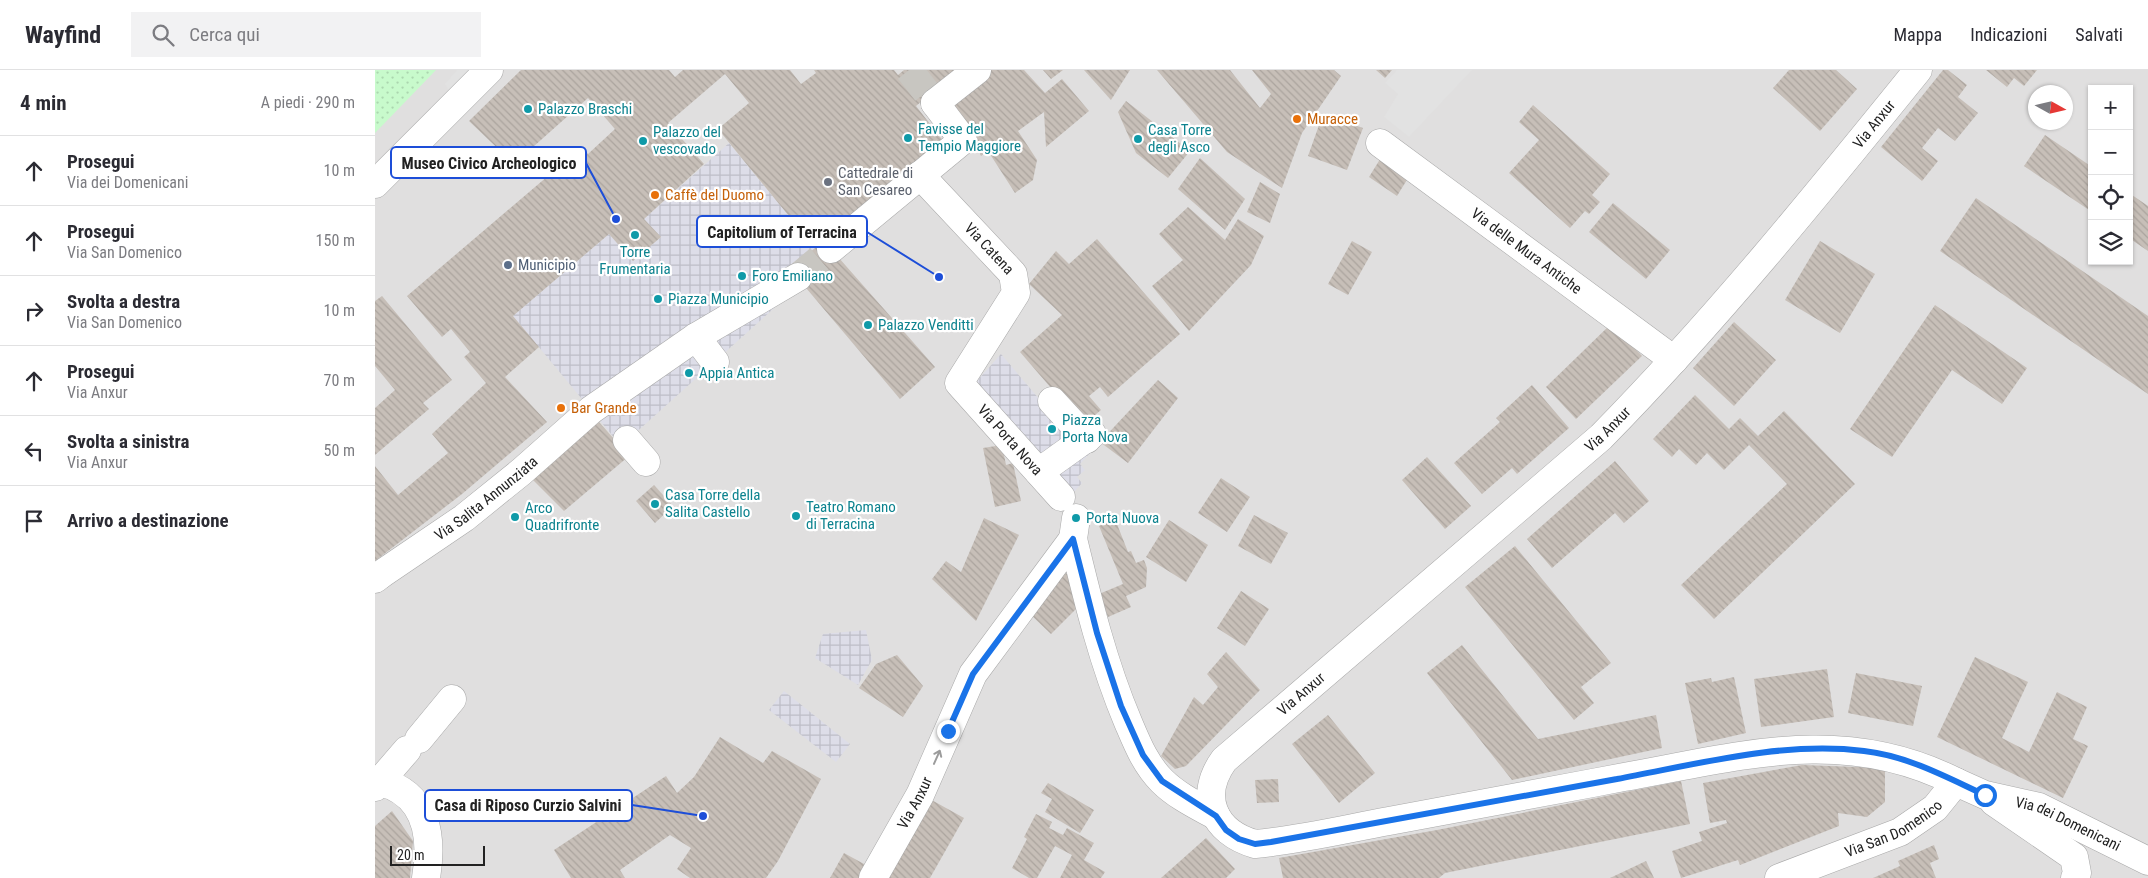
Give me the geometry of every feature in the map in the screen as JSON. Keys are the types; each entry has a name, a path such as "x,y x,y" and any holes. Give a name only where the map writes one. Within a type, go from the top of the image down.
{"street":[{"path":"375,184 489,70"},
{"path":"831,249 963,140 935,103 977,70"},
{"name":"Via Anxur","path":"1216,816 1211,802 1211,786 1215,772 1224,760 1573,463 1619,419 1673,360 1800,213 1918,70"},
{"name":"Via delle Mura Antiche","path":"1380,143 1673,360"},
{"name":"Via Catena","path":"920,175 1013,274 1017,293 959,383"},
{"path":"715,362 696,338 798,277"},
{"name":"Via Salita Annunziata","path":"377,577 464,518 521,472 591,410 696,338"},
{"name":"Via Porta Nova","path":"959,383 1039,472 1068,512"},
{"path":"1039,472 1089,437 1052,401"},
{"path":"627,440 646,462"},
{"path":"1068,512 1097,633 1121,706 1143,755 1162,781 1172,790 1216,816"},
{"name":"Via Anxur","path":"873,878 920,794 973,674 1068,512"},
{"path":"426,878 427,836 420,808 406,793 378,784 453,699"},
{"name":"Via San Domenico","path":"1216,816 1226,830 1239,839 1255,844 1710,762 1808,749 1841,749 1885,755 1917,764 1957,782 1935,808 1900,832 1779,878"},
{"name":"Via dei Domenicani","path":"1957,782 1985,795 2039,807 2148,861"},
{"path":"1985,795 2069,852 2074,857 2077,865 2075,878"}],"shaded area":[{"path":"375,70 2148,70 2148,878 375,878"},
{"path":"457,70 480,70 454,99 445,84"},
{"path":"1397,70 1472,70 1409,137 1384,117 1398,94 1385,83"},
{"name":"Piazza Municipio","path":"729,143 815,248 791,269 802,283 621,446 513,316 609,234 633,261 661,237 644,219"},
{"name":"Piazza Porta Nova","path":"1001,354 1046,407 1100,442 1080,464 1085,470 1077,477 1082,483 1065,502 976,382"},
{"path":"866,630 872,660 858,685 815,658 823,634"},
{"path":"784,691 850,744 836,762 769,710"}],"green space":[{"path":"375,70 436,70 375,133"}],"building":[{"path":"521,70 669,70 675,77 683,70 790,70 801,84 816,73 814,70 894,70 898,75 904,70 959,70 916,106 944,142 824,241 935,367 900,399 790,269 815,248 718,129 749,103 725,74 668,123 704,164 644,219 661,237 633,261 609,234 513,316 539,347 505,377 547,422 462,494 375,561 375,466 398,495 448,453 432,434 486,383 464,357 470,352 451,329 442,337 407,296 582,147 588,154 615,129 588,98 514,164 469,121"},
{"path":"990,70 1024,70 1045,93 1062,79 1089,111 1046,147 1044,112 1018,131 1037,160 1033,180 1015,193 988,151 981,156 952,102"},
{"path":"1043,70 1063,70 1051,79"},
{"path":"1084,70 1130,70 1111,100"},
{"path":"1157,70 1230,70 1260,108 1271,94 1252,70 1334,70 1341,76 1302,133 1282,188 1227,152"},
{"path":"1376,70 1392,70 1385,78"},
{"path":"1789,70 1836,70 1857,89 1820,131 1773,88"},
{"path":"1943,70 1948,70 1967,85 1958,97 1978,113 1955,141 1938,128 1922,148 1938,161 1922,181 1881,147"},
{"path":"1986,70 2037,70 2024,86 2014,78 2007,87"},
{"path":"1126,101 1190,151 1168,178 1136,153 1118,112"},
{"path":"1533,105 1610,174 1592,195 1600,202 1589,214 1585,211 1570,228 1509,173 1539,140 1519,122"},
{"path":"1323,114 1363,128 1347,170 1308,156"},
{"path":"2045,135 2088,164 2088,209 2024,166"},
{"path":"1382,156 1410,175 1397,196 1369,177"},
{"path":"1200,158 1245,199 1225,230 1178,189"},
{"path":"1260,182 1280,194 1270,223 1247,212"},
{"path":"2133,196 2148,206 2148,251 2133,241"},
{"path":"1976,198 2148,316 2148,394 1940,251"},
{"path":"1613,203 1670,250 1646,279 1589,232"},
{"path":"1188,207 1225,240 1238,219 1264,236 1251,265 1189,331 1152,286 1183,260 1159,234"},
{"path":"1097,239 1180,334 1108,397 1100,387 1089,396 1101,410 1083,425 1020,352 1062,315 1029,284 1056,251 1069,264"},
{"path":"1352,241 1372,252 1348,295 1328,284"},
{"path":"1820,241 1875,274 1840,333 1785,300"},
{"path":"382,296 452,380 423,403 429,409 375,455 375,408 395,390 375,366 375,301"},
{"path":"1935,305 2027,368 2002,404 1952,370 1892,457 1850,429"},
{"path":"1734,322 1776,360 1734,406 1693,368"},
{"path":"1611,324 1642,356 1576,419 1546,387"},
{"path":"1158,380 1178,398 1128,463 1100,442"},
{"path":"1532,385 1569,428 1517,474 1512,468 1482,494 1454,463 1500,422 1496,418"},
{"path":"1695,395 1729,429 1740,418 1758,436 1784,411 1855,484 1714,619 1681,585 1787,484 1749,445 1724,470 1707,453 1696,465 1679,449 1672,457 1653,439"},
{"path":"599,422 629,456 564,511 531,478"},
{"path":"1002,445 1006,465 1013,463 1021,501 995,507 983,448"},
{"path":"1427,457 1471,506 1445,529 1402,480"},
{"path":"1615,461 1649,501 1624,523 1615,513 1552,568 1527,539"},
{"path":"1221,478 1250,497 1227,532 1198,513"},
{"name":"Casa Torre della Salita Castello","path":"654,485 673,506 655,523 636,501"},
{"path":"1254,515 1288,533 1271,564 1238,546"},
{"path":"984,518 1019,535 976,621 932,579 946,561 961,572"},
{"path":"1115,519 1128,552 1131,551 1136,563 1144,560 1147,568 1146,587 1126,596 1131,607 1108,617 1099,594 1123,584 1099,526"},
{"path":"1169,520 1208,545 1186,582 1146,557"},
{"path":"1515,546 1611,663 1581,687 1594,703 1574,720 1465,587"},
{"path":"1053,572 1069,574 1079,606 1051,634 1029,613"},
{"path":"1241,591 1269,609 1245,646 1217,628"},
{"path":"1462,645 1538,739 1656,715 1662,748 1512,780 1427,673"},
{"path":"1226,652 1260,690 1186,766 1175,769 1161,756 1194,697 1203,705 1218,687 1207,674"},
{"path":"897,655 923,686 903,717 859,688 876,664"},
{"path":"1975,657 2028,682 2002,738 2029,752 2057,692 2087,707 2073,739 2088,746 2063,798 1937,737"},
{"path":"1827,669 1834,717 1761,727 1754,679"},
{"path":"1856,673 1922,686 1913,726 1848,713"},
{"path":"1734,677 1746,733 1698,744 1685,683 1711,678 1712,682"},
{"path":"1328,715 1375,773 1339,803 1292,744"},
{"path":"720,737 763,763 772,751 821,779 778,861 766,878 690,878 677,869 691,848 670,835 620,870 625,878 571,878 554,850 666,776 677,793 694,777"},
{"path":"1802,765 1885,768 1885,802 1867,817 1838,813 1839,826 1740,865 1738,860 1681,878 1672,851 1702,841 1699,832 1727,823 1726,820 1710,823 1703,783"},
{"path":"1278,779 1279,802 1257,803 1255,780"},
{"path":"1681,781 1690,824 1445,873 1439,878 1283,878 1279,858 1437,830"},
{"path":"1048,783 1094,810 1080,833 1045,812 1052,799 1041,793"},
{"path":"928,798 964,818 930,878 883,878"},
{"path":"392,811 413,841 410,878 375,878 375,826"},
{"path":"1036,814 1052,822 1049,828 1063,835 1067,828 1094,843 1084,860 1105,872 1101,878 1060,878 1072,855 1055,846 1037,878 1029,878 1012,868 1027,839 1024,837"},
{"path":"1206,838 1235,869 1226,878 1161,878"},
{"path":"1934,845 1939,859 1930,863 1936,878 1873,878 1900,866 1898,861"},
{"path":"844,853 873,869 869,878 830,878"},
{"path":"1646,861 1654,878 1610,878"}],"tunnel":[{"path":"909,70 935,103"},
{"path":"798,277 831,249"}],"place":[{"name":"Palazzo Braschi","path":"528,109"},
{"name":"Muracce","path":"1297,119"},
{"name":"Favisse del Tempio Maggiore","path":"908,138"},
{"name":"Casa Torre degli Asco","path":"1138,139"},
{"name":"Palazzo del vescovado","path":"643,141"},
{"name":"Cattedrale di San Cesareo","path":"828,182"},
{"name":"Caffè del Duomo","path":"655,195"},
{"name":"Museo Civico Archeologico","path":"616,219"},
{"name":"Torre Frumentaria","path":"635,235"},
{"name":"Municipio","path":"508,265"},
{"name":"Foro Emiliano","path":"742,276"},
{"name":"Capitolium of Terracina","path":"939,277"},
{"name":"Piazza Municipio","path":"658,299"},
{"name":"Palazzo Venditti","path":"868,325"},
{"name":"Appia Antica","path":"689,373"},
{"name":"Bar Grande","path":"561,408"},
{"name":"Piazza Porta Nova","path":"1052,429"},
{"name":"Casa Torre della Salita Castello","path":"655,504"},
{"name":"Teatro Romano di Terracina","path":"796,516"},
{"name":"Arco Quadrifronte","path":"515,517"},
{"name":"Porta Nuova","path":"1076,518"},
{"name":"Casa di Riposo Curzio Salvini","path":"703,816"}],"route":[{"path":"948,731 973,674 1073,539 1107,666 1121,706 1143,755 1152,769 1172,790 1216,816 1226,830 1239,839 1255,844 1710,762 1802,749 1828,748 1866,751 1885,755 1932,770 1985,795"}]}
